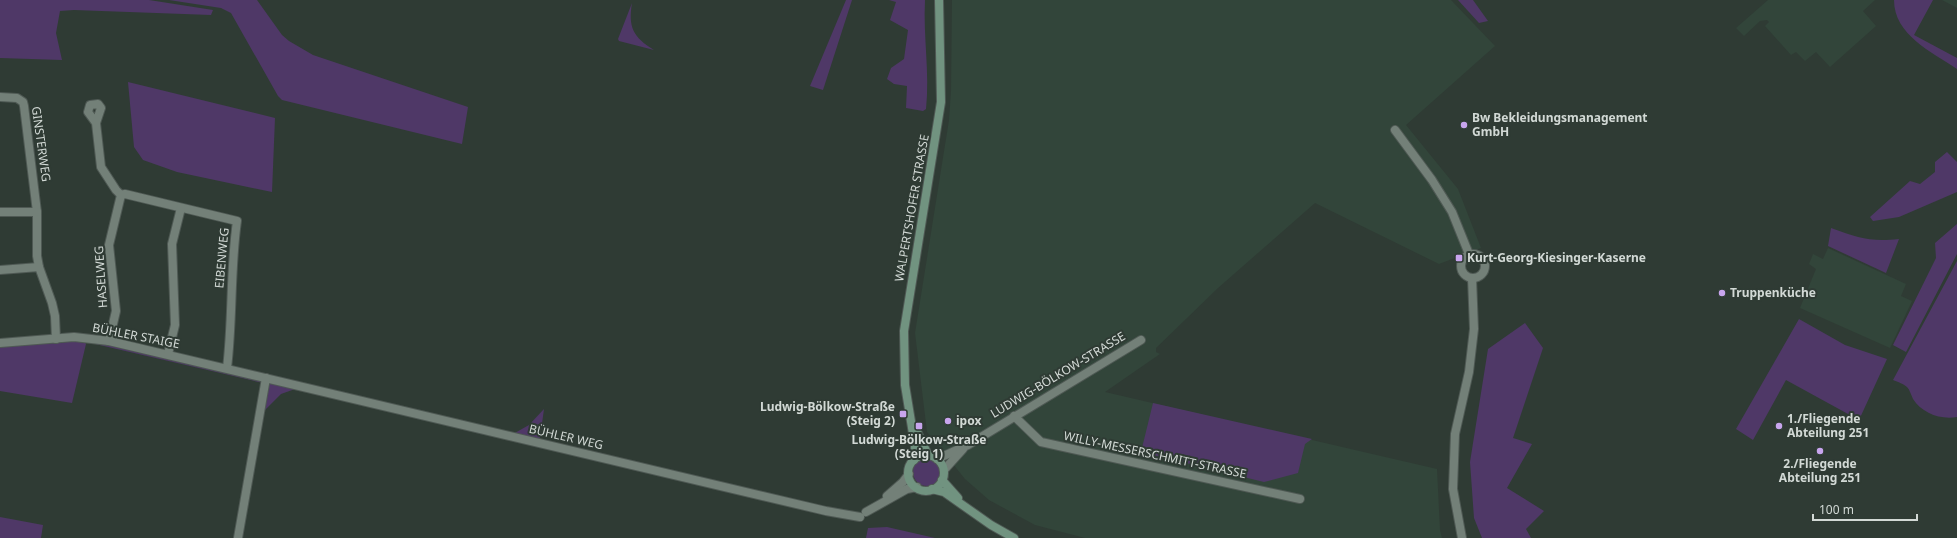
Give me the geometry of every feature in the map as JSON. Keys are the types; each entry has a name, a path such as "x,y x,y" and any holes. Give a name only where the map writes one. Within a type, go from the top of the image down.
{"street":[{"name":"WALPERTSHOFER STRASSE","path":"914,460 915,446 904,372 904,331 941,107 942,66 939,0"},
{"name":"GINSTERWEG","path":"0,97 17,98 23,102 37,212 37,256 39,267 55,316 56,339"},
{"path":"96,123 101,166 121,196"},
{"path":"1395,130 1432,180 1452,212 1469,254"},
{"name":"EIBENWEG","path":"121,196 125,194 237,220 232,254 230,348 227,368"},
{"name":"HASELWEG","path":"109,341 116,311 109,245 121,196"},
{"path":"168,354 175,325 172,244 181,208"},
{"path":"0,212 37,212"},
{"path":"1469,254 1480,256 1486,265 1480,276 1472,278 1463,273 1460,266 1463,259 1469,254"},
{"path":"0,270 39,267"},
{"path":"1462,538 1453,489 1455,434 1469,372 1474,329 1472,278"},
{"name":"BÜHLER STAIGE","path":"0,343 74,337 109,341 266,378"},
{"name":"LUDWIG-BÖLKOW-STRASSE","path":"937,459 968,445 1141,340"},
{"path":"238,538 266,378"},
{"name":"BÜHLER WEG","path":"266,378 826,510 863,514 907,489 917,487"},
{"name":"WILLY-MESSERSCHMITT-STRASSE","path":"1014,416 1041,442 1300,499"},
{"name":"WALPERTSHOFER STRASSE","path":"911,419 928,455"},
{"name":"LUDWIG-BÖLKOW-STRASSE","path":"944,470 968,445"},
{"path":"932,489 942,480 944,470 937,459 928,455 918,457 914,460 908,474 913,484 922,490 932,489 944,492 990,525 1014,538"},
{"name":"BÜHLER WEG","path":"874,507 903,482 908,474"},
{"path":"942,480 964,505"}],"shaded area":[{"path":"0,0 149,0 213,10 211,15 74,10 60,11 56,33 62,60 0,58"},
{"path":"169,0 257,0 282,35 289,41 313,55 468,107 462,144 282,100 278,96 231,13 221,8"},
{"path":"846,0 852,0 823,90 810,86"},
{"path":"889,0 925,0 927,95 926,109 923,111 906,108 907,86 894,84 887,79 891,68 904,59 908,30 890,20 896,2"},
{"path":"952,0 1451,0 1495,46 1406,125 1458,189 1481,248 1439,264 1315,203 1218,288 1156,348 1156,352 1160,354 1105,392 1437,469 1440,530 1442,538 1085,538 1035,525 989,500 965,479 927,432 915,333 949,120 951,91"},
{"path":"1458,0 1473,0 1488,21 1479,23"},
{"path":"1768,0 1875,0 1863,11 1876,26 1830,67 1816,52 1805,61 1796,52 1791,55 1765,26 1769,22 1767,20 1760,21 1744,36 1736,28"},
{"path":"1894,0 1933,0 1914,35 1957,58 1957,69 1926,49 1907,33 1900,23"},
{"path":"1942,0 1957,0 1957,8"},
{"path":"632,3 631,19 634,31 641,41 654,50 619,41 618,39"},
{"path":"128,82 275,118 272,192 177,172 143,160 134,147"},
{"path":"1947,152 1957,162 1957,192 1899,217 1873,221 1870,217 1910,181 1920,184 1935,172 1935,162"},
{"path":"1957,224 1957,254 1906,352 1893,345 1936,258 1935,243"},
{"path":"1831,228 1865,238 1880,240 1899,239 1886,273 1828,246"},
{"path":"1828,248 1906,284 1901,296 1912,301 1890,348 1800,308 1816,269 1809,264 1813,254 1823,259"},
{"path":"1957,261 1957,417 1951,418 1926,412 1913,399 1907,387 1893,380"},
{"path":"1799,319 1845,345 1887,359 1859,420 1786,380 1753,440 1736,429"},
{"path":"1525,323 1543,348 1513,438 1532,444 1507,488 1544,511 1526,529 1531,538 1482,538 1474,518 1470,462 1488,349"},
{"path":"84,341 86,344 72,403 0,391 0,346"},
{"path":"91,343 122,346 260,378 263,383"},
{"path":"271,383 295,389 281,394 262,413 269,385"},
{"path":"1153,403 1312,439 1305,444 1298,473 1264,482 1141,452"},
{"path":"544,409 540,438 537,440 513,434 529,425"},
{"path":"927,458 937,462 941,472 937,482 927,486 917,482 913,472 917,462"},
{"path":"0,517 43,525 41,538 0,538"},
{"path":"887,527 935,538 866,538 868,528"}],"place":[{"name":"Bw Bekleidungsmanagement GmbH","path":"1464,125"},
{"name":"Kurt-Georg-Kiesinger-Kaserne","path":"1459,258"},
{"name":"Truppenküche","path":"1722,293"},
{"name":"Ludwig-Bölkow-Straße (Steig 2)","path":"903,414"},
{"name":"ipox","path":"948,421"},
{"name":"Ludwig-Bölkow-Straße (Steig 1)","path":"919,426"},
{"name":"1./Fliegende Abteilung 251","path":"1779,426"},
{"name":"2./Fliegende Abteilung 251","path":"1820,451"}]}
